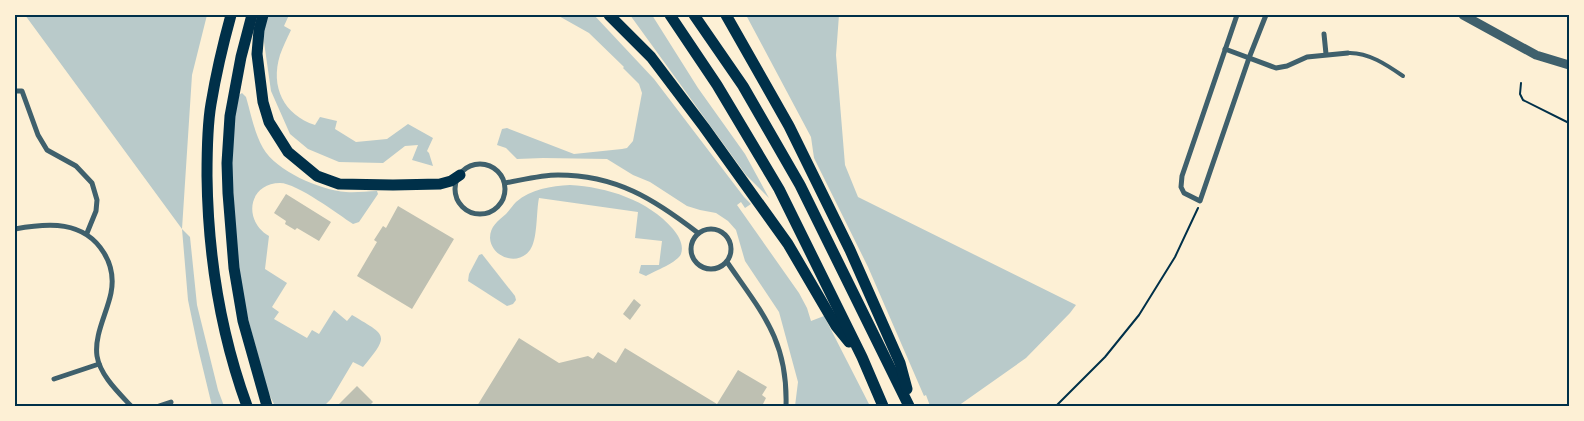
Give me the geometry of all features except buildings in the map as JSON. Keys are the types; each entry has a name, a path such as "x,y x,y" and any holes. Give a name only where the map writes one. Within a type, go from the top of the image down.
{"main road":[{"path":"230,15 211,105 207,146 208,209 218,300 228,344 247,406"},
{"path":"252,15 241,56 230,116 227,163 228,193 234,268 243,321 267,406"},
{"path":"263,15 259,30 257,54 263,102 270,122 288,152 328,181 350,185 440,184 460,174"},
{"path":"609,15 650,57 704,127 788,244 836,326 862,357"},
{"path":"670,15 717,85 779,189 862,357 883,406"},
{"path":"694,15 743,86 800,185 910,406"},
{"path":"726,15 788,126 850,250 900,363 910,406"}],"street":[{"path":"1237,15 1182,176 1184,193 1200,201 1249,58 1266,15"},
{"path":"1463,15 1536,54 1569,65"},
{"path":"1324,34 1326,54"},
{"path":"1225,49 1276,68 1287,66 1307,57 1348,53"},
{"path":"15,91 22,91 38,135 47,150 76,166 92,183 97,200 96,211 87,233"},
{"path":"474,165 488,165 496,169 505,182 504,198 500,205 494,210 480,214 472,213 460,203 455,189 460,174 474,165"},
{"path":"505,182 556,175 604,180 631,189 653,200 698,233"},
{"path":"15,229 37,224 63,226 87,233 100,247 108,260 113,277 111,293 97,340 96,353 99,364 113,386 131,406"},
{"path":"711,228 723,232 728,237 732,248 727,262 721,267 709,269 701,267 691,253 693,239 698,233 711,228"},
{"path":"727,262 763,313 780,350 786,391 786,406"},
{"path":"54,379 99,364"},
{"path":"159,406 171,402"}],"lane":[{"path":"1348,53 1361,54 1372,58 1403,76"}],"path":[{"path":"1520,83 1520,94 1524,100 1569,124"},
{"path":"1056,406 1105,357 1139,315 1174,257 1200,201"}],"shaded area":[{"path":"25,15 207,15 192,75 182,229"},
{"path":"264,15 289,15 284,26 291,30 280,55 277,78 282,98 295,114 315,125 320,117 337,121 335,129 356,142 387,139 408,124 433,138 427,151 433,166 412,160 418,145 405,146 383,163 339,162 308,149 290,134 271,91 263,35"},
{"path":"557,15 594,15 654,79 751,204 745,208 741,202 737,205 799,293 811,321 824,316 870,406 795,406 798,382 779,312 745,261 736,230 728,221 716,213 687,206 650,182 633,175 607,159 517,159 506,148 497,145 502,129 507,128 574,154 627,148 633,141 642,93 639,84 589,33"},
{"path":"630,15 652,15 698,88 745,154 769,198 746,175"},
{"path":"746,15 839,15 836,55 845,165 858,197 1076,305 1026,358 958,406 930,406 926,395 924,396 868,267 814,158 811,137"},
{"path":"242,93 246,97 255,129 263,148 269,156 288,172 324,188 346,192 377,191 378,194 359,222 353,224 307,194 287,184 280,183 261,189 253,203 252,212 255,221 260,229 269,236 265,269 287,283 272,307 279,312 274,319 307,338 312,330 319,334 334,310 347,321 352,315 372,327 381,336 378,348 363,367 353,362 331,399 324,406 275,406 268,392 247,315 237,263 232,171 232,131 239,95"},
{"path":"570,185 612,192 652,210 677,235 681,244 681,254 671,263 646,276 639,273 641,265 659,265 662,241 635,238 638,212 539,198 536,232 530,250 519,258 512,259 500,255 495,250 490,238 491,230 516,202 528,194 542,189"},
{"path":"182,229 190,237 197,305 218,390 224,406 212,406 198,348 188,300"},
{"path":"482,254 515,296 516,300 513,304 507,306 468,281 469,274 479,255"}]}
